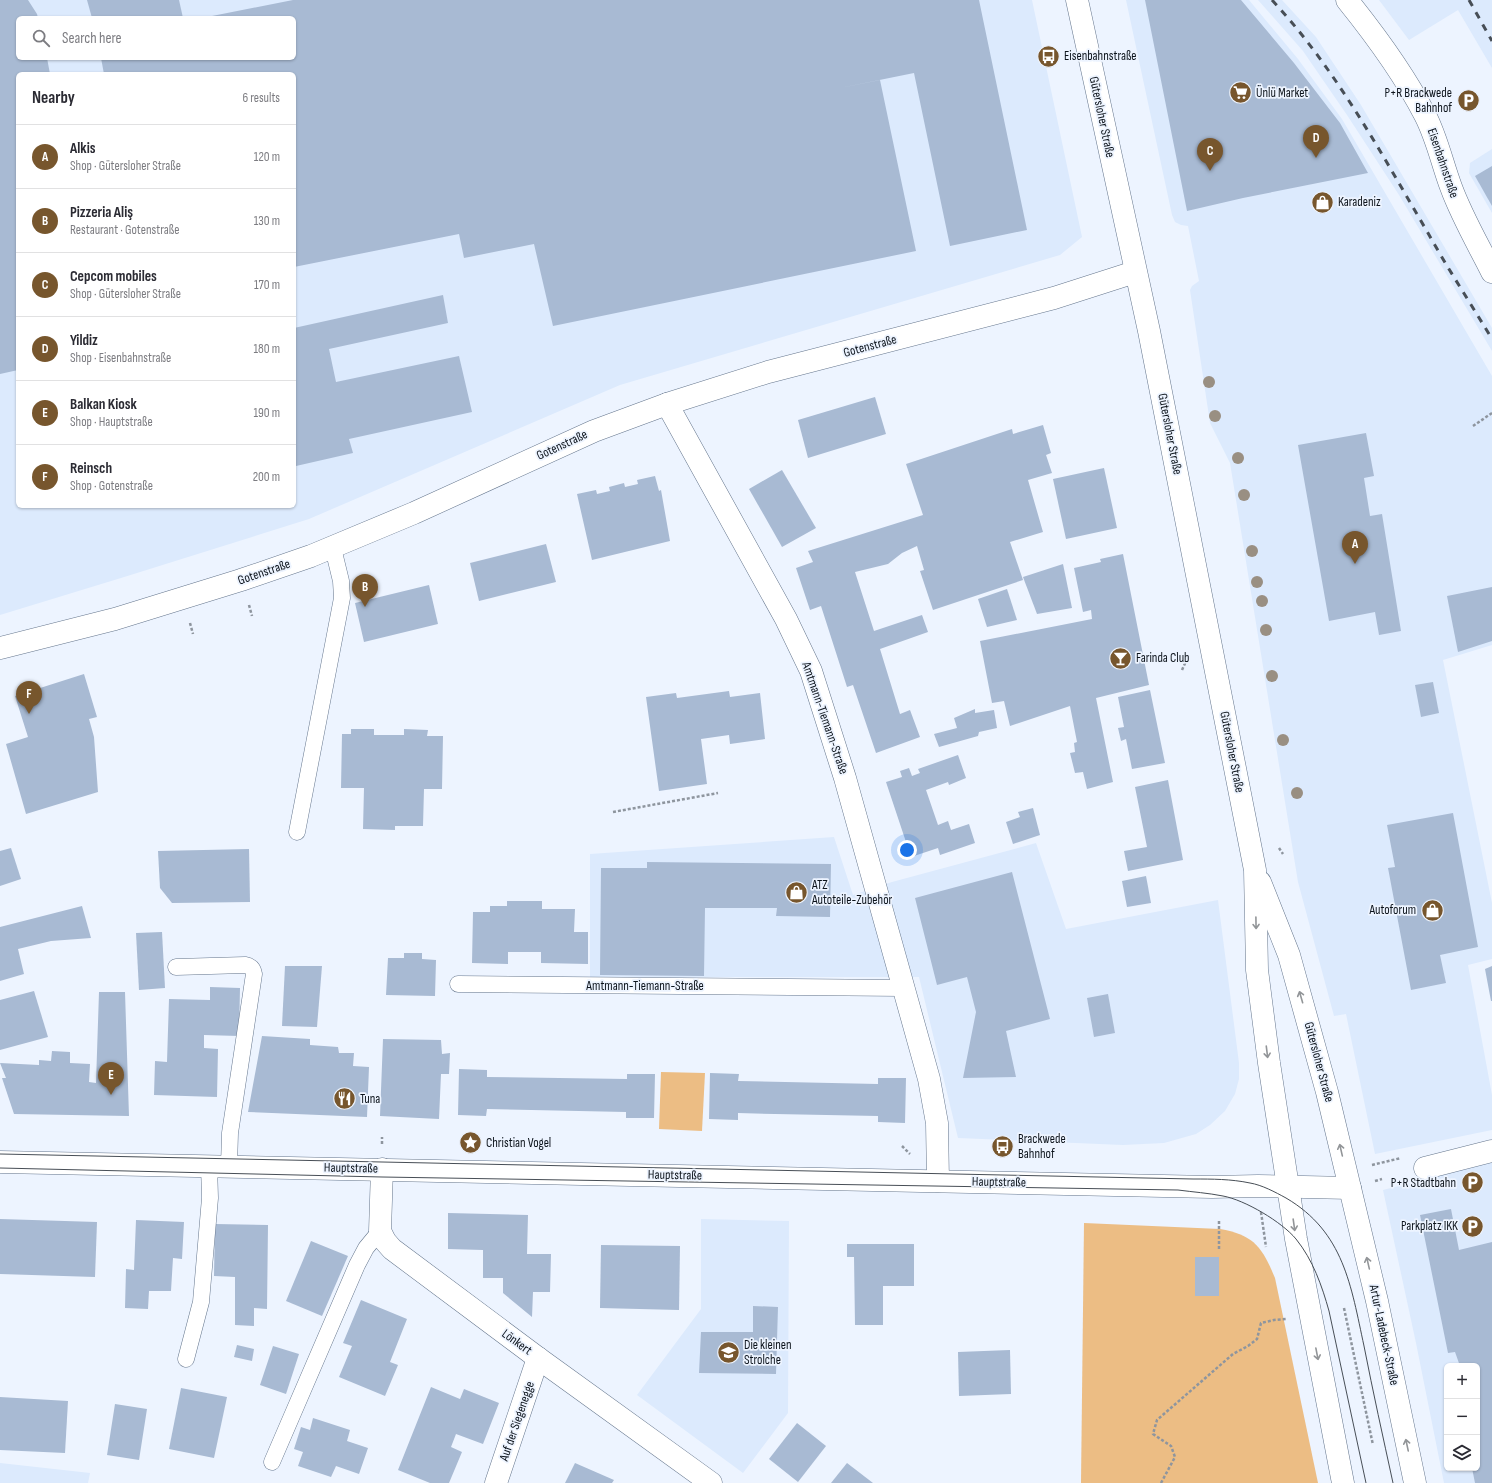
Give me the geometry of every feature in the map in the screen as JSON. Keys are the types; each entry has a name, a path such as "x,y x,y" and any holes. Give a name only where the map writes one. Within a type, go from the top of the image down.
{"street":[{"name":"Gütersloher Straße","path":"1077,0 1149,331 1255,870 1257,970 1269,1063 1288,1187"},
{"name":"Eisenbahnstraße","path":"1346,0 1366,24 1406,82 1426,116 1438,142 1450,184 1457,202 1492,272"},
{"name":"Gotenstraße","path":"0,648 115,619 241,580 332,548 594,430 667,404 768,372 1054,298 1135,272"},
{"name":"Amtmann-Tiemann-Straße","path":"667,404 786,619 811,671 845,778 926,1067 938,1135 938,1181"},
{"name":"Gütersloher Straße","path":"1255,870 1289,955 1327,1092 1350,1188"},
{"path":"1425,1168 1492,1151"},
{"name":"Hauptstraße","path":"0,1162 219,1165 1212,1187 1258,1186 1350,1188"},
{"path":"380,1231 382,1169"},
{"path":"1288,1187 1310,1315 1343,1483"},
{"name":"Artur-Ladebeck-Straße","path":"1350,1188 1377,1301 1415,1483"},
{"name":"Lönkert","path":"380,1231 385,1241 392,1249 538,1358 711,1483"},
{"name":"Auf der Siegenegge","path":"496,1483 538,1358"}],"lane":[{"path":"297,832 342,598 340,581 332,548"},
{"path":"176,967 245,965 250,966 254,970 230,1133 210,1198 201,1302 186,1359"},
{"name":"Amtmann-Tiemann-Straße","path":"458,984 903,988"},
{"path":"272,1462 357,1265 366,1248 380,1231"}],"path":[{"path":"1473,426 1492,413"},
{"path":"613,812 718,793"},
{"path":"1368,1166 1401,1158"},
{"path":"1258,1186 1266,1247"},
{"path":"1219,1220 1220,1249"},
{"path":"1344,1308 1373,1445"},
{"path":"1162,1483 1175,1457 1171,1446 1153,1434 1157,1420 1233,1354 1257,1339 1261,1323 1289,1319"}],"shaded area":[{"path":"0,0 1032,0 1082,237 1060,255 620,385 309,519 0,615"},
{"path":"1126,0 1249,0 1298,59 1342,119 1492,376 1492,645 1443,660 1492,903 1492,959 1468,965 1492,1095 1492,1130 1375,1154 1346,1014 1334,1016 1298,882 1230,463 1210,423 1190,290 1192,286 1199,281 1188,226 1175,222 1172,215"},
{"path":"1258,0 1282,0 1316,37 1361,105 1492,328 1492,351 1399,195 1347,115 1303,51"},
{"path":"1379,0 1492,0 1492,68 1458,10 1409,40"},
{"path":"1492,149 1492,213 1469,173 1470,163"},
{"path":"834,837 853,895 892,882 1036,843 1066,929 1218,900 1239,1063 1239,1079 1235,1094 1225,1111 1210,1125 1196,1134 1164,1143 1123,1145 958,1138 919,977 590,977 590,854"},
{"path":"661,1072 705,1073 702,1131 659,1129"},
{"path":"1492,1162 1492,1483 1444,1483 1383,1190"},
{"name":"Die kleinen Strolche","path":"701,1219 789,1221 788,1413 743,1473 637,1395 701,1309"},
{"path":"1084,1223 1220,1229 1249,1239 1261,1250 1275,1278 1318,1483 1081,1483"},
{"path":"0,1463 90,1473 88,1483 0,1483"}],"building":[{"path":"0,0 28,0 38,16 16,16 16,60 47,60 50,72 16,72 16,370 0,374"},
{"path":"87,0 179,0 183,16 91,16"},
{"path":"293,0 979,0 1027,230 950,246 914,73 835,89 880,80 916,251 553,326 534,244 464,258 459,234 296,267 296,72 104,72 101,60 296,60 296,16 212,16"},
{"name":"Ünlü Market","path":"1145,0 1241,0 1294,63 1340,123 1368,173 1243,198 1187,211"},
{"path":"1492,166 1492,206 1475,176"},
{"path":"443,295 448,323 329,349 336,382 459,356 472,412 349,439 353,453 296,466 296,328"},
{"path":"875,397 886,434 808,458 798,420"},
{"path":"1043,425 1051,453 1046,455 1052,473 1028,480 1043,532 1010,542 1023,580 933,610 920,571 924,570 917,546 902,553 888,564 855,572 874,631 922,615 928,632 880,649 900,714 910,710 920,737 876,753 853,685 847,687 821,606 810,610 796,568 813,562 808,551 923,515 906,464 1012,429 1013,434"},
{"path":"1366,433 1374,476 1364,478 1370,516 1382,514 1401,631 1379,635 1375,612 1329,621 1298,445"},
{"path":"1104,468 1117,528 1066,539 1053,479"},
{"path":"782,470 816,528 782,547 749,489"},
{"path":"655,476 659,491 661,490 670,541 592,560 577,494 596,490 597,494 610,491 609,487 624,483 625,487 638,484 637,480"},
{"path":"546,544 556,582 479,601 470,563"},
{"path":"1123,554 1149,685 1096,698 1113,782 1087,789 1083,772 1075,773 1070,753 1075,752 1074,743 1077,742 1070,706 1010,726 1004,701 992,703 980,641 1092,619 1091,610 1083,612 1074,568 1101,562 1100,559"},
{"path":"1063,564 1072,608 1037,614 1023,577"},
{"path":"429,585 438,624 364,642 355,603"},
{"path":"1492,587 1492,641 1458,652 1447,596"},
{"path":"1007,589 1017,620 987,627 978,599"},
{"path":"84,674 97,717 89,719 94,737 98,792 26,814 6,744 28,737 15,696"},
{"path":"1433,682 1439,713 1421,717 1415,685"},
{"path":"1150,690 1165,763 1132,769 1126,739 1121,741 1118,728 1124,727 1118,697"},
{"path":"729,691 730,697 760,693 765,739 730,744 729,735 701,739 707,784 659,791 646,697 676,693 677,698"},
{"path":"975,709 975,713 994,710 997,728 979,732 978,736 939,747 934,734 957,728 954,718"},
{"path":"351,729 374,729 374,735 404,735 404,729 428,730 427,736 443,736 442,789 424,789 423,826 395,826 395,830 363,829 364,788 341,788 342,734 351,734"},
{"path":"958,755 966,778 949,785 948,782 926,790 938,825 948,821 951,830 969,824 975,843 940,855 938,848 911,857 886,782 902,777 900,771 909,768 912,776 920,773 918,769"},
{"path":"1168,780 1183,860 1128,871 1124,851 1147,847 1135,787"},
{"path":"1033,808 1040,835 1013,844 1006,822 1020,817 1018,812"},
{"path":"1453,813 1478,947 1440,955 1446,983 1411,990 1388,868 1395,867 1387,825"},
{"path":"11,848 21,879 0,886 0,851"},
{"path":"249,849 250,902 172,903 160,888 158,851"},
{"path":"647,862 831,864 830,917 776,916 777,908 705,908 704,976 600,975 601,868 647,868"},
{"path":"1012,872 1050,1019 1006,1031 1016,1077 963,1078 976,1012 967,977 937,985 915,898"},
{"path":"1146,876 1151,903 1127,907 1122,881"},
{"path":"507,901 542,901 542,909 575,909 574,932 588,932 588,964 541,963 541,952 508,952 508,964 472,963 473,912 490,912 490,906 507,906"},
{"path":"82,906 91,938 51,941 18,949 24,974 0,981 0,927"},
{"path":"162,932 165,988 139,990 136,933"},
{"path":"404,953 422,953 422,959 436,960 435,996 386,995 388,958 404,958"},
{"path":"285,966 322,966 317,1027 282,1026"},
{"path":"1492,966 1492,1001 1491,1001 1485,969"},
{"path":"210,987 240,988 239,1036 204,1035 204,1048 218,1049 217,1097 154,1095 155,1061 167,1062 169,999 210,1000"},
{"path":"34,991 48,1037 0,1050 0,1000"},
{"path":"99,992 125,992 129,1116 14,1114 2,1078 6,1078 0,1063 39,1065 39,1060 51,1061 52,1051 70,1052 70,1063 90,1064 89,1082 96,1083"},
{"path":"1108,994 1115,1033 1094,1037 1087,998"},
{"path":"262,1036 310,1039 310,1045 338,1047 339,1053 354,1053 353,1066 369,1067 367,1117 248,1112"},
{"path":"383,1039 441,1040 442,1054 450,1053 449,1074 441,1074 439,1119 380,1116"},
{"path":"459,1069 487,1070 487,1077 627,1079 627,1074 655,1074 654,1118 626,1118 626,1112 487,1109 486,1116 458,1115"},
{"path":"710,1073 739,1074 738,1081 878,1084 878,1078 906,1078 905,1123 878,1122 878,1116 738,1113 738,1120 709,1119"},
{"path":"1451,1209 1459,1250 1492,1242 1492,1483 1475,1483 1473,1471 1480,1471 1480,1363 1459,1363 1455,1352 1448,1353 1420,1215"},
{"path":"448,1213 528,1215 527,1254 551,1254 550,1292 533,1292 532,1317 503,1293 503,1278 483,1278 483,1250 448,1249"},
{"path":"0,1219 97,1222 95,1277 0,1274"},
{"path":"136,1220 184,1222 182,1259 173,1258 171,1291 149,1291 148,1309 125,1308 126,1269 134,1270"},
{"path":"215,1224 268,1225 267,1309 254,1308 254,1326 235,1325 235,1277 214,1276"},
{"path":"311,1241 348,1256 322,1316 286,1301"},
{"path":"847,1244 914,1244 914,1286 883,1286 883,1325 855,1325 854,1257 847,1257"},
{"path":"601,1245 680,1246 679,1310 600,1308"},
{"path":"1195,1257 1219,1257 1219,1296 1195,1296"},
{"path":"361,1300 407,1319 390,1362 398,1365 385,1396 339,1377 352,1346 343,1343"},
{"path":"753,1306 778,1307 776,1374 699,1373 701,1332 753,1332"},
{"path":"237,1345 254,1349 252,1361 234,1357"},
{"path":"273,1346 299,1354 286,1394 260,1385"},
{"path":"1010,1350 1011,1394 959,1396 958,1352"},
{"path":"431,1387 460,1399 464,1389 499,1403 483,1444 456,1434 451,1447 462,1452 449,1483 430,1483 398,1470"},
{"path":"181,1388 227,1397 214,1458 169,1449"},
{"path":"0,1397 68,1401 65,1453 0,1450"},
{"path":"115,1404 147,1409 139,1460 107,1455"},
{"path":"313,1418 350,1430 347,1441 368,1448 359,1474 336,1466 331,1477 298,1466 303,1452 294,1449 301,1427 310,1430"},
{"path":"797,1423 826,1446 798,1482 769,1459"},
{"path":"575,1463 614,1480 612,1483 565,1483"},
{"path":"847,1463 873,1483 831,1483"}],"tram line":[{"path":"0,1154 1214,1179 1255,1184 1286,1198 1305,1212 1321,1227 1333,1244 1342,1262 1354,1302 1393,1483"},
{"path":"0,1168 382,1177 1178,1190 1232,1198 1273,1219 1290,1232 1302,1247 1312,1264 1329,1311 1366,1483"}],"railway":[{"path":"1272,0 1317,54 1356,112 1443,260 1492,339"},
{"path":"1469,0 1492,41"}],"place":[{"name":"Eisenbahnstraße","path":"1049,56"},
{"name":"Ünlü Market","path":"1240,93"},
{"name":"P+R Brackwede Bahnhof","path":"1468,100"},
{"name":"Yildiz","path":"1316,158"},
{"name":"Cepcom mobiles","path":"1210,171"},
{"name":"Karadeniz","path":"1323,202"},
{"name":"Alkis","path":"1355,564"},
{"name":"Pizzeria Aliş","path":"365,607"},
{"name":"Farinda Club","path":"1121,658"},
{"name":"Reinsch","path":"29,714"},
{"name":"ATZ Autoteile-Zubehör","path":"797,892"},
{"name":"Autoforum","path":"1432,910"},
{"name":"Balkan Kiosk","path":"111,1095"},
{"name":"Tuna","path":"344,1099"},
{"name":"Christian Vogel","path":"470,1143"},
{"name":"Brackwede Bahnhof","path":"1003,1146"},
{"name":"P+R Stadtbahn","path":"1472,1183"},
{"name":"Parkplatz IKK","path":"1473,1226"},
{"name":"Die kleinen Strolche","path":"729,1352"}]}
